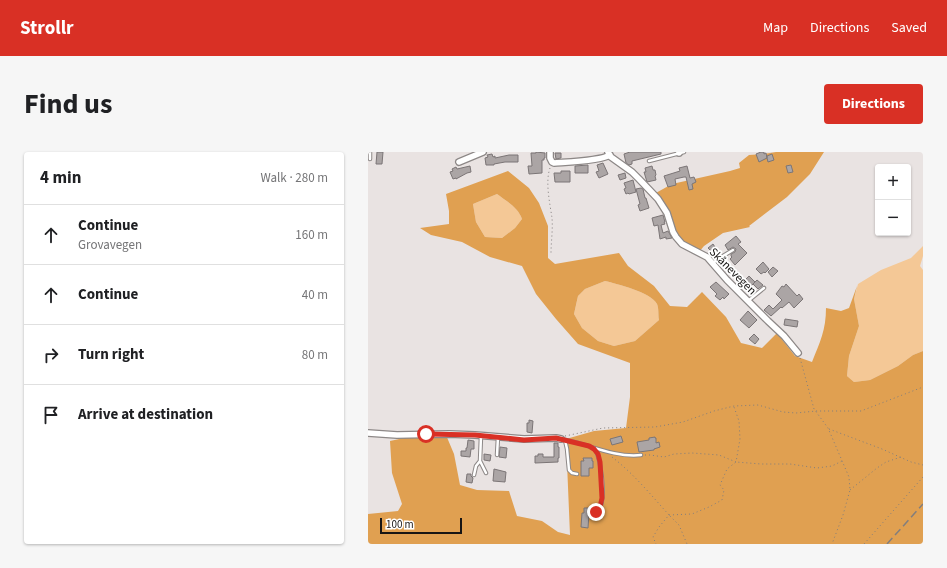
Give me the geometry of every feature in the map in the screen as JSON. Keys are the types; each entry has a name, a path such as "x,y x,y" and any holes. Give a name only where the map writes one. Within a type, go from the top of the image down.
{"street":[{"path":"459,162 483,152"},
{"path":"550,152 550,158 554,163 594,159 605,157 609,153"},
{"name":"Skånevegen","path":"609,153 639,178 658,200 667,213 673,232 682,244 703,254 784,336 798,353"},
{"path":"368,433 397,435 481,435 524,440 560,439"}],"lane":[{"path":"370,152 370,159"},
{"path":"649,160 680,152"},
{"path":"712,263 733,250"},
{"path":"748,301 764,288"},
{"path":"481,435 480,461 486,473"},
{"path":"497,455 498,437"},
{"path":"560,439 589,446 598,454 600,462 602,498 600,507 593,515"},
{"path":"560,439 568,449 569,470 572,473 577,474"},
{"path":"594,449 641,455"},
{"path":"474,475 476,466 480,461"}],"path":[{"path":"551,254 552,220 548,185 549,171 552,162"},
{"path":"798,353 814,409 828,428 849,477 850,490 843,515 832,544"},
{"path":"560,439 567,435 603,428 655,427 683,422 714,411 734,406 758,405 783,412 796,413 861,410 923,387"},
{"path":"656,544 653,537 659,527 669,516 692,514 722,500 724,490 720,486 727,469 736,462 740,439 739,421 734,406"},
{"path":"828,428 911,462 923,465"},
{"path":"604,450 629,472 679,525 687,544"},
{"path":"641,455 664,458 674,454 692,453 719,455 736,462 790,464 817,468 832,466 842,461"},
{"path":"850,490 886,462 901,457"},
{"path":"864,544 923,477"}],"shaded area":[{"path":"776,152 824,152 810,174 787,197 749,226 750,227 723,233 704,246 699,252 676,238 669,220 654,194 672,184 740,168 739,163 749,155"},
{"path":"508,171 529,188 539,203 548,226 548,258 555,264 619,253 628,266 654,286 670,306 687,307 702,292 726,317 741,343 762,348 777,333 795,356 812,362 824,329 826,308 841,311 849,308 857,286 854,299 859,326 849,356 847,376 854,382 870,380 898,366 913,355 923,351 923,544 368,544 368,514 398,511 402,504 392,473 390,441 418,435 446,435 454,454 460,485 477,490 509,491 517,516 542,521 558,532 570,535 566,439 594,431 626,428 630,397 630,363 578,344 536,294 522,266 490,257 462,242 431,235 420,228 449,224 449,211 446,194","holes":["497,194 515,208 522,219 515,228 502,238 485,237 476,222 473,204","605,281 641,292 654,300 657,304 659,320 635,341 614,346 598,341 582,328 574,314 578,296 585,289"]},
{"path":"497,194 518,211 522,219 515,228 502,238 485,237 476,222 473,204"},
{"path":"923,246 923,256 920,266 923,270 923,351 913,355 898,366 870,380 854,382 847,376 849,356 859,326 854,299 858,284 881,270 911,258"},
{"path":"605,281 641,292 654,300 657,304 659,320 635,341 614,346 598,341 582,328 574,314 578,296 585,289"}],"building":[{"path":"377,152 383,152 382,164 376,164"},
{"path":"630,152 661,152 661,154 632,161 632,164 629,165 626,163 624,154"},
{"path":"764,152 764,154 766,153 767,158 759,162 756,154"},
{"path":"531,153 545,153 545,158 542,160 542,173 529,174 528,166 532,166"},
{"path":"555,153 561,153 561,158 556,159"},
{"path":"492,154 495,158 518,155 518,162 505,162 494,165 486,165 485,158 488,157 487,155"},
{"path":"772,154 774,160 768,162 767,156"},
{"path":"603,163 608,174 599,178 596,172 599,171 597,165"},
{"path":"588,165 588,173 575,173 575,166"},
{"path":"791,165 793,172 788,173 786,166"},
{"path":"470,166 471,172 453,179 450,172 453,171 452,169 456,167 457,169"},
{"path":"652,166 653,170 655,170 656,180 647,182 644,172 646,172 645,168"},
{"path":"687,166 690,178 694,177 696,182 692,184 693,189 689,190 686,177 675,179 676,185 668,187 664,176 680,171 679,168"},
{"path":"561,171 570,171 570,182 555,182 554,173 561,173"},
{"path":"625,173 626,178 620,180 618,175"},
{"path":"633,180 636,192 626,194 624,183"},
{"path":"636,189 643,189 649,208 640,211 638,205 640,204"},
{"path":"663,215 665,224 661,225 663,233 668,231 672,238 666,239 666,237 660,239 658,225 654,226 652,218"},
{"path":"736,236 741,242 738,244 747,253 735,265 730,259 732,257 731,254 735,252 736,249 733,247 728,250 725,245"},
{"path":"713,244 717,250 713,253 708,248"},
{"path":"763,262 769,269 765,273 764,272 761,274 756,269"},
{"path":"773,267 778,271 772,277 768,272"},
{"path":"749,276 755,282 747,288 742,283"},
{"path":"757,280 763,285 758,289 753,284"},
{"path":"716,282 729,294 724,299 723,297 720,300 715,296 717,294 710,287"},
{"path":"786,284 797,296 799,294 803,299 794,308 789,302 771,316 764,310 769,305 773,309 782,300 776,294 782,286 784,287"},
{"path":"748,311 757,320 749,328 740,320"},
{"path":"785,319 798,321 797,327 784,325"},
{"path":"754,334 759,339 755,344 749,339"},
{"path":"529,420 533,421 532,433 527,432 527,423 529,423"},
{"path":"621,436 623,442 612,445 610,439"},
{"path":"655,437 656,443 659,442 660,447 654,450 639,452 637,442 649,440 649,438"},
{"path":"468,440 474,441 474,449 471,449 470,457 461,456 461,451 466,451"},
{"path":"554,443 558,443 559,447 558,462 535,463 535,456 538,456 538,454 543,454 543,457 554,457"},
{"path":"500,447 507,448 506,458 499,457"},
{"path":"484,454 491,455 490,461 484,460"},
{"path":"583,458 592,458 593,461 593,468 589,468 589,476 581,476 581,461 584,461"},
{"path":"494,469 506,472 505,482 493,481"},
{"path":"467,474 471,474 473,478 472,483 466,482"},
{"path":"584,508 591,508 588,528 581,527"}],"railway":[{"path":"887,544 923,504"}],"route":[{"path":"426,434 475,435 524,440 556,438 589,446 598,454 600,462 602,498 600,507 596,512"}]}
